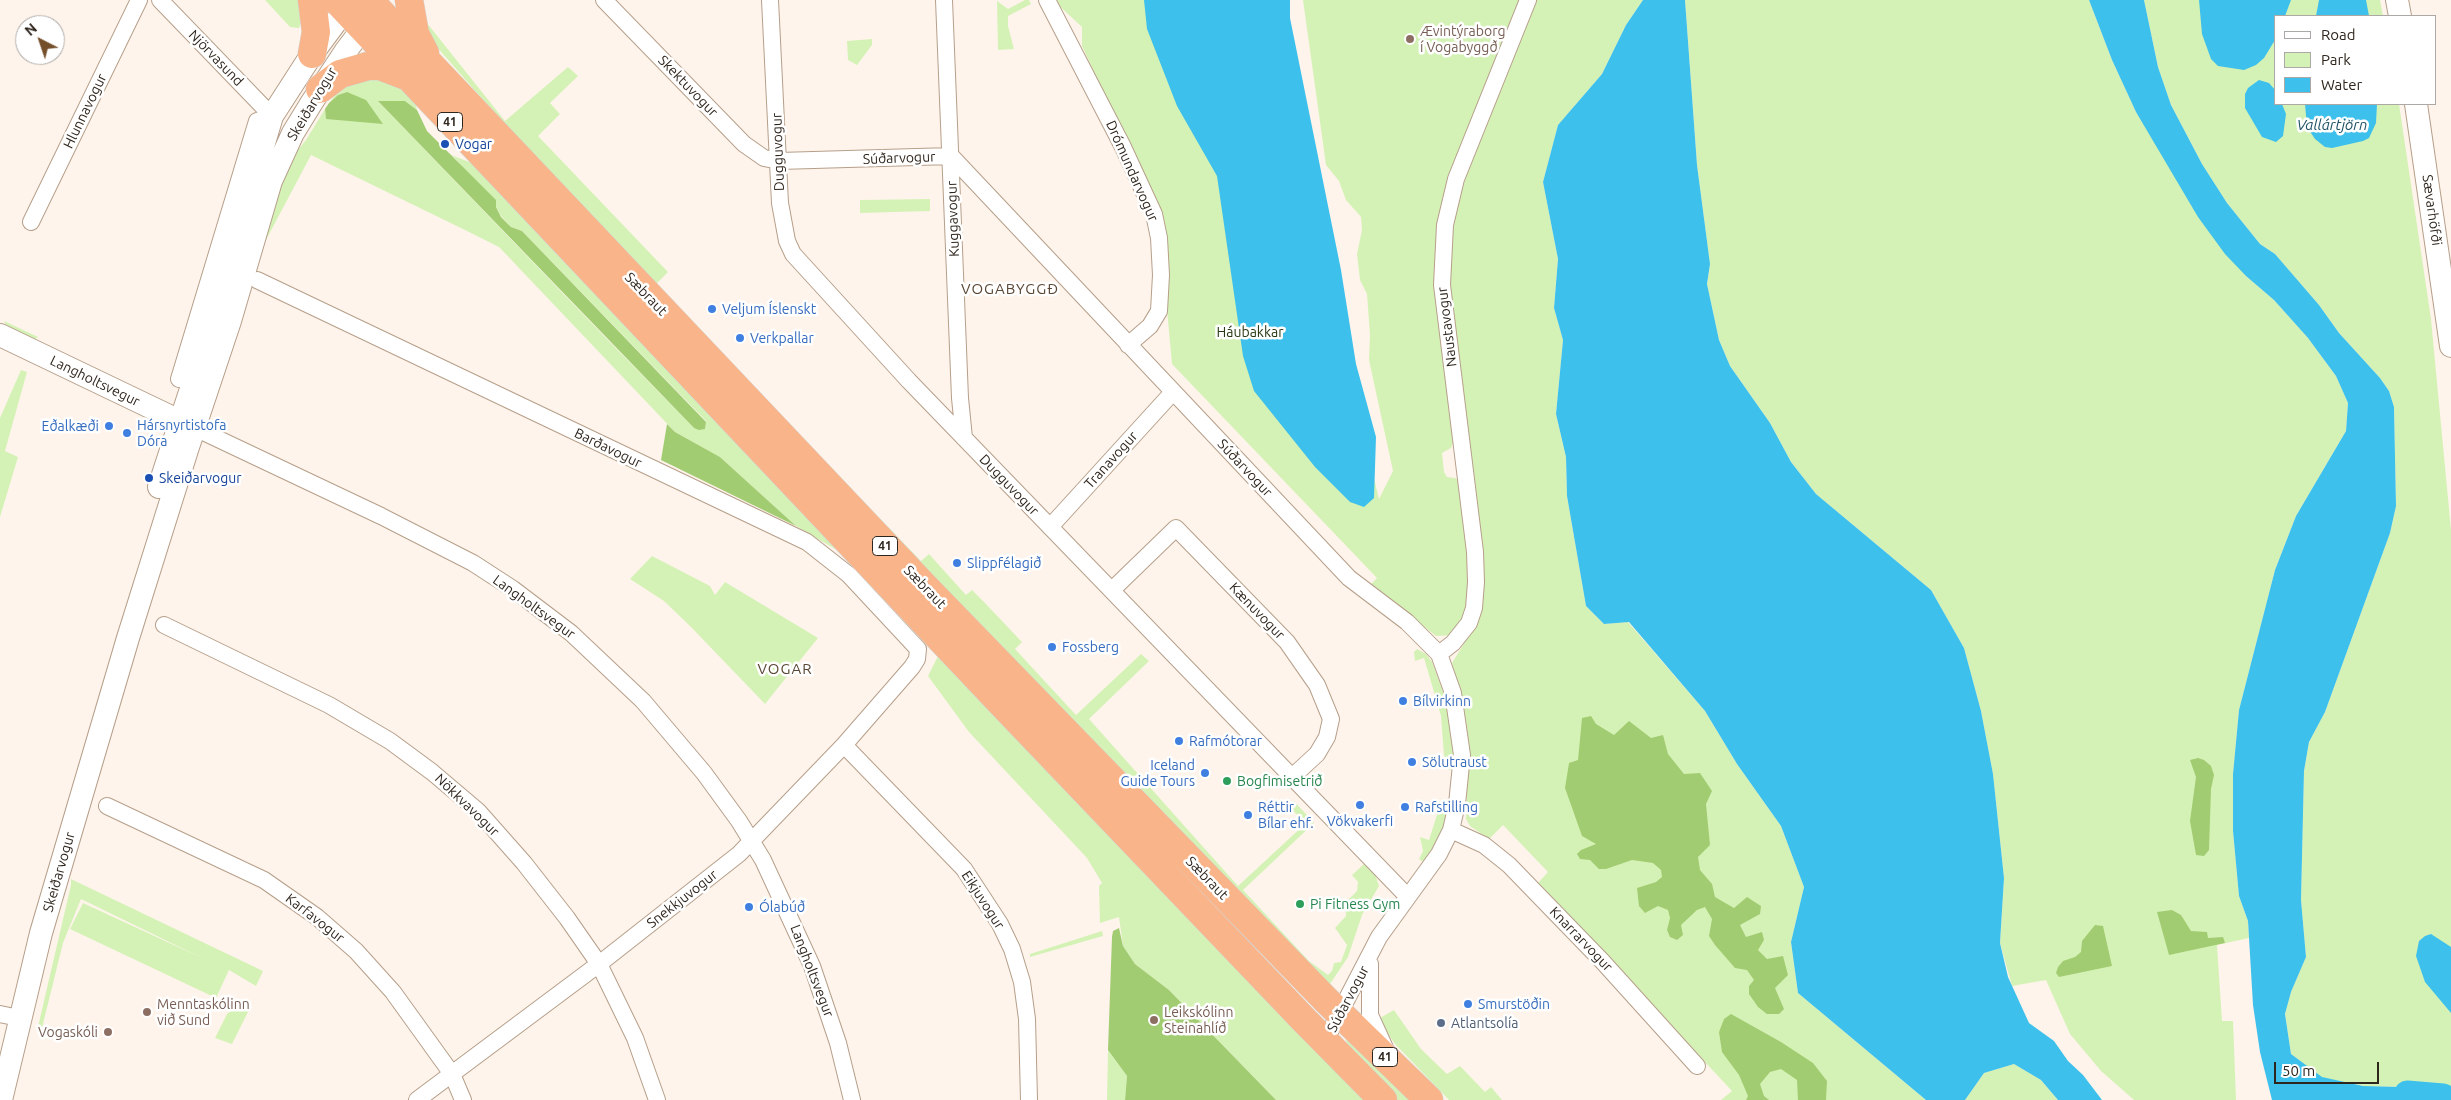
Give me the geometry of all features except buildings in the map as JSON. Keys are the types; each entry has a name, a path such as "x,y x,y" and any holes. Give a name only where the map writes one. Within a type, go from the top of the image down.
{"highway":[{"path":"312,0 316,32 312,54"},
{"path":"410,0 415,34 436,72"},
{"name":"Sæbraut","path":"361,7 436,72 930,593 1341,1014 1429,1100"},
{"name":"Sæbraut","path":"361,7 407,76 1325,1041 1384,1100"},
{"path":"320,89 340,74 368,66 380,66 407,76"}],"street":[{"name":"Hlunnavogur","path":"31,222 138,0"},
{"name":"Njörvasund","path":"160,0 272,116"},
{"name":"Skektuvogur","path":"604,0 744,144 764,158 779,161"},
{"name":"Dugguvogur","path":"770,0 780,204 787,240 792,254 964,438 1408,896"},
{"name":"Kuggavogur","path":"944,0 960,398 964,438"},
{"name":"Drómundarvogur","path":"1047,0 1123,147 1154,214 1159,238 1161,275 1159,311 1150,326 1128,345"},
{"name":"Naustavogur","path":"1439,654 1454,643 1469,622 1474,608 1476,582 1442,285 1445,225 1456,179 1528,0"},
{"path":"2397,0 2400,15"},
{"name":"Skeiðarvogur","path":"179,379 196,346 272,116 312,54 361,7"},
{"name":"Skeiðarvogur","path":"0,1051 27,939 171,446 188,425 271,181 293,133 320,89 361,7"},
{"name":"Sævarhöfði","path":"2416,105 2451,346"},
{"name":"Súðarvogur","path":"779,161 950,156 1349,578 1407,622 1439,654 1453,693 1462,755 1457,804 1451,830 1439,854 1379,936 1371,956 1325,1041"},
{"name":"Barðavogur","path":"257,280 807,542 849,575 916,645 918,654 915,662"},
{"name":"Langholtsvegur","path":"0,335 430,540 473,563 513,589 572,633 643,701 704,773 752,842 776,886 812,966 846,1067 852,1100"},
{"name":"Skeiðarvogur","path":"188,425 196,346"},
{"name":"Tranavogur","path":"1050,527 1173,392"},
{"name":"Kænuvogur","path":"1112,590 1176,528 1287,642 1317,685 1331,719 1327,737 1317,754 1292,777"},
{"name":"Nökkvavogur","path":"164,625 329,705 390,741 432,772 478,811 524,863 567,918 599,964 635,1038 656,1100"},
{"name":"Snekkjuvogur","path":"417,1100 599,964 739,854 844,745 915,662"},
{"name":"Eikjuvogur","path":"844,745 964,869 1000,924 1012,949 1022,982 1027,1019 1029,1100"},
{"name":"Karfavogur","path":"107,806 264,880 317,917 356,951 393,992 452,1074 463,1100"},
{"name":"Knarrarvogur","path":"1451,830 1484,845 1509,865 1603,962 1697,1066"},
{"name":"Súðarvogur","path":"1371,956 1370,1015 1380,1040 1397,1068"},
{"name":"Skeiðarvogur","path":"1,1100 9,1016"}],"green space":[{"path":"265,0 301,0 303,16 299,28 290,27"},
{"path":"1025,0 1029,0 1031,4 1008,16 1008,26 1014,49 998,50 997,1 1008,9"},
{"name":"Háubakkar","path":"1055,0 1217,0 1354,397 1379,499 1393,471 1369,360 1370,335 1367,294 1360,280 1357,254 1362,230 1361,217 1346,200 1339,181 1326,165 1303,0 1522,0 1447,197 1455,438 1451,448 1442,453 1444,472 1447,477 1455,478 1461,482 1469,542 1471,609 1455,635 1436,636 1370,585 1377,578 1172,364 1158,212 1082,46 1082,27"},
{"path":"1536,0 1643,0 1626,25 1602,74 1558,125 1543,182 1558,259 1554,308 1563,340 1556,414 1566,457 1567,496 1586,606 1604,624 1628,622 1705,711 1737,764 1781,826 1804,887 1791,942 1798,993 1926,1100 1721,1100 1732,1091 1538,883 1548,872 1503,825 1489,839 1470,826 1466,819 1468,737 1452,663 1468,637 1479,612 1451,300 1450,254 1456,212 1469,166"},
{"path":"1685,0 2089,0 2112,60 2136,112 2246,276 2274,300 2308,338 2336,376 2348,403 2346,431 2296,516 2275,570 2239,710 2233,774 2233,831 2239,896 2248,921 2249,938 2217,945 2222,1021 2233,1021 2236,1100 2134,1100 2101,1071 2070,1034 2046,980 2012,986 2000,943 2004,878 1993,774 1981,711 1964,648 1931,590 1816,494 1791,462 1770,423 1730,366 1719,340 1707,284 1710,264 1697,165"},
{"path":"2144,0 2380,0 2383,15 2274,15 2274,105 2399,105 2431,319 2451,530 2451,1100 2406,1100 2407,1093 2401,1087 2363,1086 2322,1078 2291,1054 2285,1014 2291,992 2306,957 2301,900 2304,771 2309,742 2325,712 2390,533 2396,506 2394,407 2389,391 2380,378 2339,333 2319,305 2275,254 2260,244 2227,203 2202,164 2171,105 2158,67"},
{"path":"420,8 423,18 505,121 568,67 578,76 550,103 560,114 538,136 668,272 655,285 921,561 929,554 966,595 972,590 984,602 1022,642 1015,649 1076,715 1141,654 1149,661 1089,719 1238,886 1305,824 1289,806 1294,801 1314,823 1243,890 1309,961 1328,975 1332,971 1334,963 1341,962 1347,945 1335,928 1346,916 1346,910 1342,906 1357,891 1358,882 1352,875 1365,863 1375,874 1379,886 1362,915 1348,957 1330,984 1326,987 1315,979 1188,849 503,130 485,102 421,29 416,18"},
{"path":"872,39 872,45 857,65 848,60 847,41"},
{"path":"373,76 402,84 415,100 417,110 405,101 378,101 694,428 705,429 706,421 522,231 511,227 454,157 446,153 477,165 847,556 796,526 720,457 675,432 499,247 311,155 257,257 290,160 306,140 325,109 326,119 347,92 338,95 329,103 344,84"},
{"path":"347,92 366,100 383,124 326,119 325,109 329,103 338,95"},
{"path":"378,101 405,101 417,110 427,131 496,200 496,207 501,217 511,227 522,231 706,422 705,429 699,430 694,428"},
{"path":"930,199 930,211 860,213 860,200"},
{"path":"4,321 38,337 33,341 7,328"},
{"path":"21,370 27,372 5,451 18,457 0,517 0,418"},
{"path":"667,424 675,432 720,457 796,526 661,460"},
{"path":"652,556 710,586 715,595 725,582 818,638 765,704 664,601 630,579"},
{"path":"1417,649 1426,654 1432,662 1444,694 1454,747 1454,770 1445,769 1441,716 1424,658 1415,661 1414,652"},
{"path":"939,654 1367,1100 1276,1100 1169,990 1135,964 1123,946 1119,917 1100,923 1099,886 1102,883 1087,858 969,732 928,676"},
{"path":"1591,716 1596,724 1614,735 1629,721 1651,738 1663,735 1668,754 1684,774 1700,773 1712,791 1706,804 1710,845 1698,857 1700,870 1712,884 1715,897 1734,908 1747,897 1761,906 1760,914 1740,925 1746,937 1762,932 1764,940 1758,950 1767,959 1783,956 1788,975 1775,988 1784,1009 1779,1014 1767,1014 1758,1007 1749,994 1749,986 1754,980 1747,970 1735,968 1715,945 1709,936 1712,919 1705,907 1697,910 1681,925 1683,935 1677,940 1670,937 1667,930 1670,918 1668,910 1658,906 1645,913 1639,906 1637,888 1656,882 1662,877 1661,870 1653,863 1632,860 1606,869 1599,869 1590,860 1580,859 1577,854 1581,850 1596,844 1582,836 1565,788 1569,763 1578,760 1582,718"},
{"path":"2198,758 2211,766 2214,775 2211,789 2209,850 2204,856 2196,855 2190,821 2196,777 2190,760"},
{"path":"1442,799 1450,801 1444,825 1439,841 1423,862 1419,859 1423,851 1420,837 1429,840"},
{"path":"71,879 263,971 256,986 229,970 216,998 70,929 83,903 202,958 81,899 63,943 41,1032 37,1031"},
{"path":"2172,910 2181,915 2191,931 2207,932 2208,938 2223,937 2225,943 2169,955 2157,912"},
{"path":"2095,925 2103,926 2112,966 2059,977 2056,973 2058,967 2063,961 2075,957 2081,952 2082,941"},
{"name":"Leikskólinn Steinahlíð","path":"1119,928 1123,946 1135,964 1169,990 1276,1100 1125,1100 1127,1076 1108,1050 1112,937 1113,931"},
{"path":"1102,931 1103,936 1030,957 1030,954"},
{"path":"243,1000 251,1006 232,1044 215,1038 227,1014"},
{"path":"1394,1010 1421,1049 1447,1074 1460,1066 1485,1092 1491,1087 1502,1100 1449,1100 1395,1044 1386,1031 1380,1018"},
{"path":"1731,1014 1781,1042 1813,1063 1827,1081 1826,1100 1798,1100 1797,1080 1781,1069 1770,1072 1760,1084 1764,1096 1769,1100 1746,1100 1748,1096 1739,1075 1722,1052 1719,1032 1724,1019"},
{"path":"1345,1037 1412,1100 1396,1100 1351,1056"},
{"path":"1108,1050 1127,1076 1125,1100 1107,1100"},
{"path":"2014,1064 2041,1080 2058,1100 1965,1100 1984,1073"}],"water":[{"path":"1144,0 1290,0 1290,18 1341,270 1356,364 1376,437 1374,498 1364,507 1350,502 1315,467 1254,391 1243,356 1217,176 1177,106 1147,29"},
{"path":"1643,0 1685,0 1697,165 1710,264 1707,284 1719,340 1730,366 1770,423 1791,462 1816,494 1931,590 1964,648 1981,711 1993,774 2004,878 2000,943 2008,977 2029,1023 2054,1041 2068,1061 2083,1075 2102,1100 2058,1100 2041,1080 2014,1064 1984,1073 1965,1100 1926,1100 1798,993 1791,942 1804,887 1781,826 1737,764 1705,711 1629,622 1604,624 1586,606 1567,496 1566,457 1556,414 1563,340 1554,308 1558,259 1543,182 1558,125 1602,74 1626,25"},
{"path":"2089,0 2144,0 2158,67 2171,105 2202,164 2227,203 2260,244 2275,254 2319,305 2339,333 2380,378 2389,391 2394,407 2396,506 2390,533 2325,712 2309,742 2304,771 2301,900 2306,957 2291,992 2285,1014 2291,1054 2322,1077 2363,1086 2401,1087 2407,1093 2406,1100 2272,1100 2260,1052 2253,1005 2248,921 2239,896 2233,831 2233,774 2239,710 2275,570 2296,516 2346,431 2348,403 2336,376 2308,338 2274,300 2246,276 2225,254 2198,217 2136,112 2112,60"},
{"path":"2199,0 2291,0 2285,15 2274,15 2274,42 2264,58 2256,65 2244,70 2218,66 2211,59 2202,34"},
{"path":"2319,0 2366,0 2369,15 2316,15"},
{"path":"2259,80 2269,83 2274,89 2274,105 2282,105 2286,114 2283,136 2276,142 2262,137 2245,108 2245,94 2248,88"},
{"name":"Vallártjörn","path":"2305,105 2377,105 2376,123 2369,138 2363,141 2332,148 2325,147 2315,139 2307,127"},
{"path":"2431,934 2451,947 2451,1013 2425,982 2416,956 2419,941"}],"waterway":[{"path":"2407,1093 2443,1096 2451,1100"}],"place":[{"name":"Ævintýraborg í Vogabyggð","path":"1410,39"},
{"name":"Vogar","path":"445,144"},
{"name":"Veljum Íslenskt","path":"712,309"},
{"name":"Verkpallar","path":"740,338"},
{"name":"Eðalkæði","path":"109,426"},
{"name":"Hársnyrtistofa Dóra","path":"127,433"},
{"name":"Skeiðarvogur","path":"149,478"},
{"name":"Slippfélagið","path":"957,563"},
{"name":"Fossberg","path":"1052,647"},
{"name":"Bílvirkinn","path":"1403,701"},
{"name":"Rafmótorar","path":"1179,741"},
{"name":"Sölutraust","path":"1412,762"},
{"name":"Iceland Guide Tours","path":"1205,773"},
{"name":"Bogfimisetrið","path":"1227,781"},
{"name":"Vökvakerfi","path":"1360,805"},
{"name":"Rafstilling","path":"1405,807"},
{"name":"Réttir Bílar ehf.","path":"1248,815"},
{"name":"Pi Fitness Gym","path":"1300,904"},
{"name":"Ólabúð","path":"749,907"},
{"name":"Smurstöðin","path":"1468,1004"},
{"name":"Menntaskólinn við Sund","path":"147,1012"},
{"name":"Leikskólinn Steinahlíð","path":"1154,1020"},
{"name":"Atlantsolía","path":"1441,1023"},
{"name":"Vogaskóli","path":"108,1032"}],"district":[{"name":"VOGABYGGÐ","path":"1010,289"},
{"name":"VOGAR","path":"785,669"}]}
